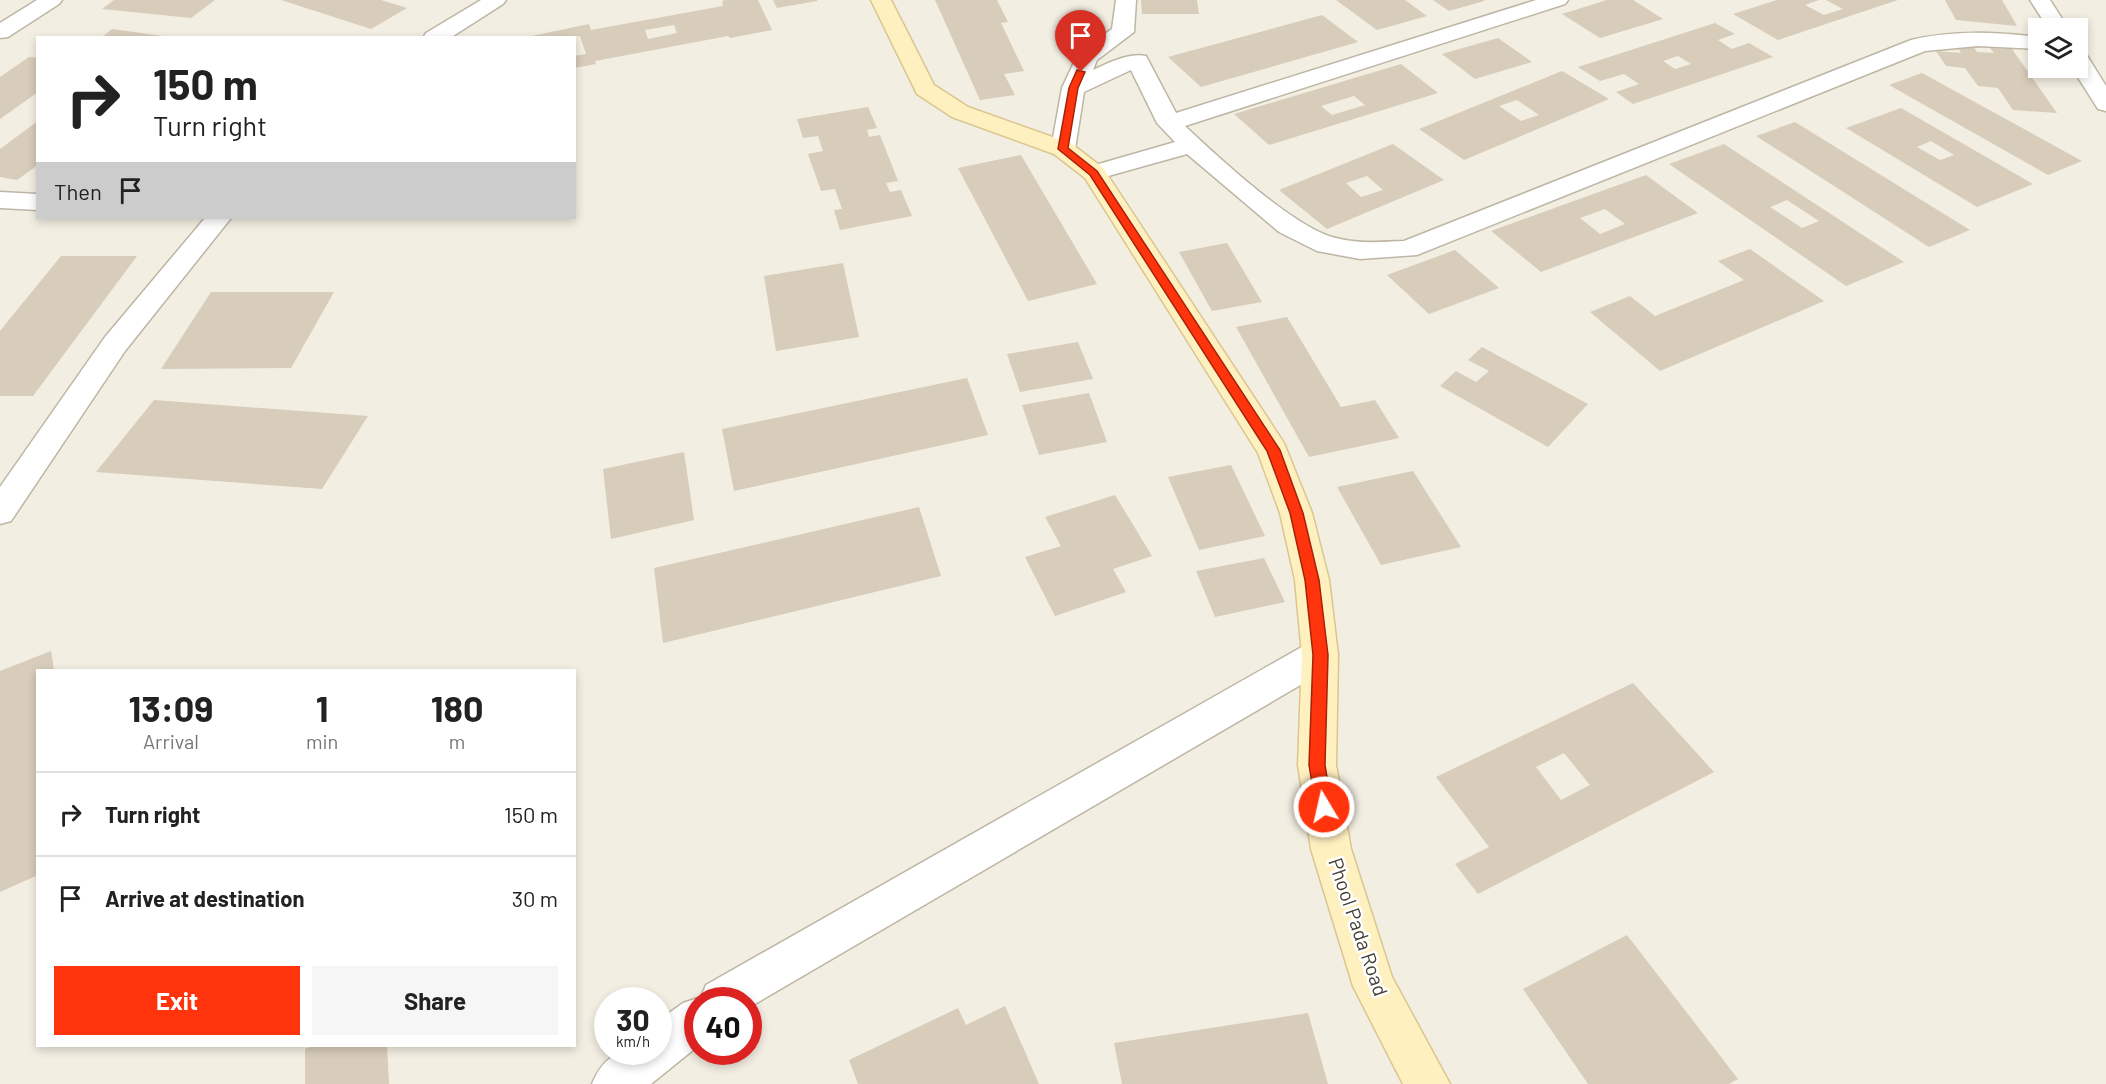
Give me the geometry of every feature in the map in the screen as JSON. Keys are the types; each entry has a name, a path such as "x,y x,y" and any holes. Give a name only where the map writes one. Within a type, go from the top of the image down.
{"street":[{"path":"0,32 52,0"},
{"path":"437,36 496,0"},
{"name":"Phool Pada Road","path":"881,0 925,89 960,112 1063,149 1094,173 1274,450 1296,513 1312,580 1320,655 1317,765 1331,849 1374,986 1427,1084"},
{"path":"1126,0 1124,32 1169,123 1288,226 1326,245 1360,251 1408,249 1919,45 1943,40 1976,38 2028,42"},
{"path":"1169,123 1558,0"},
{"path":"2040,0 2052,18"},
{"path":"1063,149 1073,88 1088,56 1124,32"},
{"path":"1073,88 1115,68 1138,61"},
{"path":"2088,75 2106,104"},
{"path":"1094,173 1192,145"},
{"path":"0,200 36,202"},
{"path":"0,512 115,344 217,219"},
{"path":"744,987 1320,655"},
{"path":"672,1038 684,1029"},
{"path":"615,1084 638,1065"}],"building":[{"path":"114,0 215,0 191,18 102,9"},
{"path":"281,0 381,0 407,8 371,29"},
{"path":"726,0 758,0 772,30 595,61 596,64 576,68 576,56 586,54 580,36 532,36 589,24 591,30 723,6 722,1","holes":["674,25 677,33 648,39 645,30"]},
{"path":"773,0 817,0 817,1 777,8"},
{"path":"935,0 997,0 1008,22 1001,23 1024,71 1004,74 1015,95 980,100"},
{"path":"1141,0 1197,0 1199,14 1142,14"},
{"path":"1336,0 1405,0 1427,16 1377,30"},
{"path":"1433,0 1484,0 1484,1 1449,11"},
{"path":"1607,0 1633,0 1663,19 1600,38 1562,14"},
{"path":"1777,0 1819,0 1805,5 1824,15 1843,9 1826,0 1898,0 1778,40 1733,14"},
{"path":"1945,0 2002,0 2017,26 1956,20"},
{"path":"1322,15 1358,42 1201,87 1168,57"},
{"path":"1715,23 1735,34 1718,40 1732,49 1749,43 1773,57 1633,104 1616,92 1639,84 1624,74 1600,81 1578,67","holes":["1678,56 1691,64 1675,69 1663,61"]},
{"path":"112,29 163,36 103,36"},
{"path":"1498,38 1532,62 1475,79 1442,54"},
{"path":"1957,46 1974,47 1977,52 1994,53 1990,48 2012,49 2028,72 2028,78 2032,78 2057,113 2013,110 1998,88 1978,86 1965,68 1946,66 1936,51 1961,53"},
{"path":"29,57 36,58 36,93 0,119 0,77"},
{"path":"1401,64 1438,93 1269,145 1234,114","holes":["1354,96 1365,105 1332,115 1321,106"]},
{"path":"1562,71 1609,99 1464,160 1419,129","holes":["1517,100 1539,115 1521,121 1499,106"]},
{"path":"1922,73 2082,161 2048,175 1889,85"},
{"path":"868,107 877,128 867,130 869,137 880,135 898,181 886,183 890,192 901,190 912,216 840,230 834,210 842,209 835,189 821,191 808,154 823,151 818,136 803,138 797,119"},
{"path":"1901,108 2033,184 1977,207 1846,128","holes":["1931,141 1954,155 1940,160 1917,147"]},
{"path":"36,122 36,166 17,180 0,177 0,149"},
{"path":"1795,122 1970,230 1929,247 1756,136"},
{"path":"1393,144 1444,180 1327,229 1279,190","holes":["1367,176 1383,190 1361,197 1346,183"]},
{"path":"1724,144 1904,262 1846,286 1669,164","holes":["1787,200 1819,221 1802,228 1770,207"]},
{"path":"1021,155 1097,284 1028,301 958,168"},
{"path":"1646,175 1698,213 1541,272 1491,231","holes":["1605,209 1625,224 1600,234 1580,218"]},
{"path":"1227,243 1262,302 1212,311 1179,252"},
{"path":"1750,249 1824,301 1660,371 1590,312 1630,296 1655,316 1744,280 1718,261"},
{"path":"1455,250 1499,288 1429,314 1387,275"},
{"path":"61,256 137,256 33,396 0,396 0,331"},
{"path":"843,263 859,337 776,351 764,276"},
{"path":"211,292 334,292 291,368 161,369"},
{"path":"1287,317 1341,407 1375,400 1399,438 1309,457 1236,327"},
{"path":"1078,342 1093,379 1020,392 1007,354"},
{"path":"1482,347 1588,404 1548,447 1440,386 1456,371 1476,382 1489,371 1468,360"},
{"path":"967,378 988,435 734,491 722,429"},
{"path":"1089,393 1107,442 1039,455 1022,405"},
{"path":"154,400 368,416 322,489 96,472"},
{"path":"684,452 694,520 611,539 603,469"},
{"path":"1231,465 1265,536 1199,550 1168,477"},
{"path":"1413,471 1461,547 1381,565 1337,487"},
{"path":"1115,495 1152,556 1113,569 1126,592 1055,616 1025,557 1061,546 1045,517"},
{"path":"919,507 941,576 663,643 654,568"},
{"path":"1264,558 1285,602 1215,617 1196,571"},
{"path":"51,651 54,669 36,669 36,876 0,892 0,671"},
{"path":"1633,683 1714,772 1478,894 1455,864 1489,847 1436,777","holes":["1564,753 1590,785 1561,800 1536,767"]},
{"path":"1627,935 1738,1079 1729,1084 1588,1084 1523,989"},
{"path":"1005,1006 1039,1084 858,1084 849,1060 958,1008 966,1025"},
{"path":"1308,1013 1328,1084 1122,1084 1114,1043"},
{"path":"310,1047 387,1047 389,1084 305,1084 305,1049"}],"route":[{"path":"1081,72 1073,88 1063,149 1094,173 1274,450 1296,513 1312,580 1320,655 1317,765 1324,807"}]}
